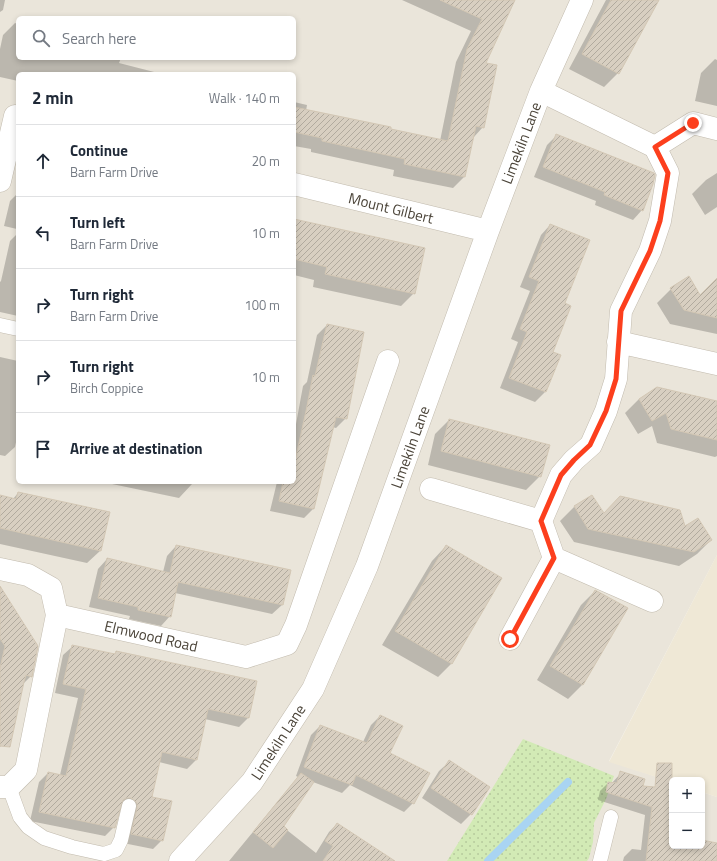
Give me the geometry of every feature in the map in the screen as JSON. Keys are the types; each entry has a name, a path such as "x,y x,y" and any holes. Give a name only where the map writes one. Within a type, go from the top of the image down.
{"street":[{"name":"Limekiln Lane","path":"180,861 252,782 313,688 366,566 488,231 541,91 582,0"},
{"path":"541,91 655,147 668,173 660,221 650,251 621,311 616,379 606,411 590,445 561,475 541,521 554,558 652,601"},
{"path":"0,181 11,115"},
{"path":"655,147 693,123 717,129"},
{"name":"Mount Gilbert","path":"296,184 488,231"},
{"path":"618,342 717,364"},
{"name":"Elmwood Road","path":"57,615 246,657 287,644 296,624 388,361"},
{"path":"431,489 541,521"},
{"path":"510,639 554,558"},
{"path":"0,569 28,575 51,588 57,615 26,770 4,787"}],"lane":[{"path":"0,325 16,329"},
{"path":"4,787 20,817 28,827 44,838 72,847 104,854 116,850 121,840 129,806"},
{"path":"600,861 611,816"}],"shaded area":[{"path":"0,0 717,0 717,555 609,761 669,781 669,849 705,849 705,793 717,797 717,861 0,861"},
{"path":"717,555 717,797 705,793 705,777 669,777 669,781 609,762"}],"green space":[{"path":"523,739 614,776 606,799 594,823 593,842 589,858 587,861 447,861"}],"building":[{"path":"440,0 515,0 486,63 497,65 484,128 476,126 465,177 404,164 405,159 322,141 322,138 296,132 296,107 391,127 391,129 448,141 467,49 482,19"},
{"path":"611,0 659,0 619,74 582,54"},
{"path":"556,134 654,173 653,184 643,211 604,195 605,192 543,167"},
{"path":"296,219 425,248 415,294 325,274 327,267 296,259"},
{"path":"550,224 590,240 565,303 571,306 553,352 561,355 546,392 509,378 527,332 520,329 539,281 529,277"},
{"path":"689,276 700,295 717,278 717,318 684,310 670,288"},
{"path":"327,324 364,332 347,419 336,417 314,509 279,501 283,484 296,484 296,456 313,375 315,376"},
{"path":"657,387 717,401 717,440 671,429 666,413 652,421 639,399"},
{"path":"449,419 550,445 541,477 441,451"},
{"path":"18,492 110,512 101,551 0,528 0,495 16,499"},
{"path":"592,495 604,513 620,496 680,510 685,526 698,518 712,540 694,552 588,529 574,506"},
{"path":"176,545 291,570 283,605 178,582 171,617 138,610 138,607 98,598 107,558 170,573"},
{"path":"446,545 502,578 452,664 395,631"},
{"path":"0,586 38,646 32,677 26,675 24,682 10,747 0,746 0,668 5,646 0,639"},
{"path":"595,590 628,608 583,685 550,666"},
{"path":"72,645 115,654 116,651 257,681 249,718 208,709 197,760 162,752 152,797 172,801 163,841 131,834 137,803 131,798 126,798 123,800 115,828 39,812 48,772 66,776 86,689 63,684"},
{"path":"380,715 403,726 390,753 430,773 414,804 356,775 352,785 304,767 320,725 367,743"},
{"path":"449,760 490,787 472,815 431,788"},
{"path":"657,763 672,763 672,777 669,777 669,849 705,849 705,841 717,843 717,861 646,861 652,807 606,792 608,782 617,783 620,771 645,779 643,786 655,787"},
{"path":"301,773 314,782 284,826 288,830 273,848 253,832"},
{"path":"337,823 395,861 323,861 333,846 325,841"}],"waterway":[{"path":"488,861 568,782"}],"route":[{"path":"510,639 554,558 541,521 561,475 590,445 606,411 616,379 621,311 650,251 660,221 668,173 655,147 693,123"}]}
